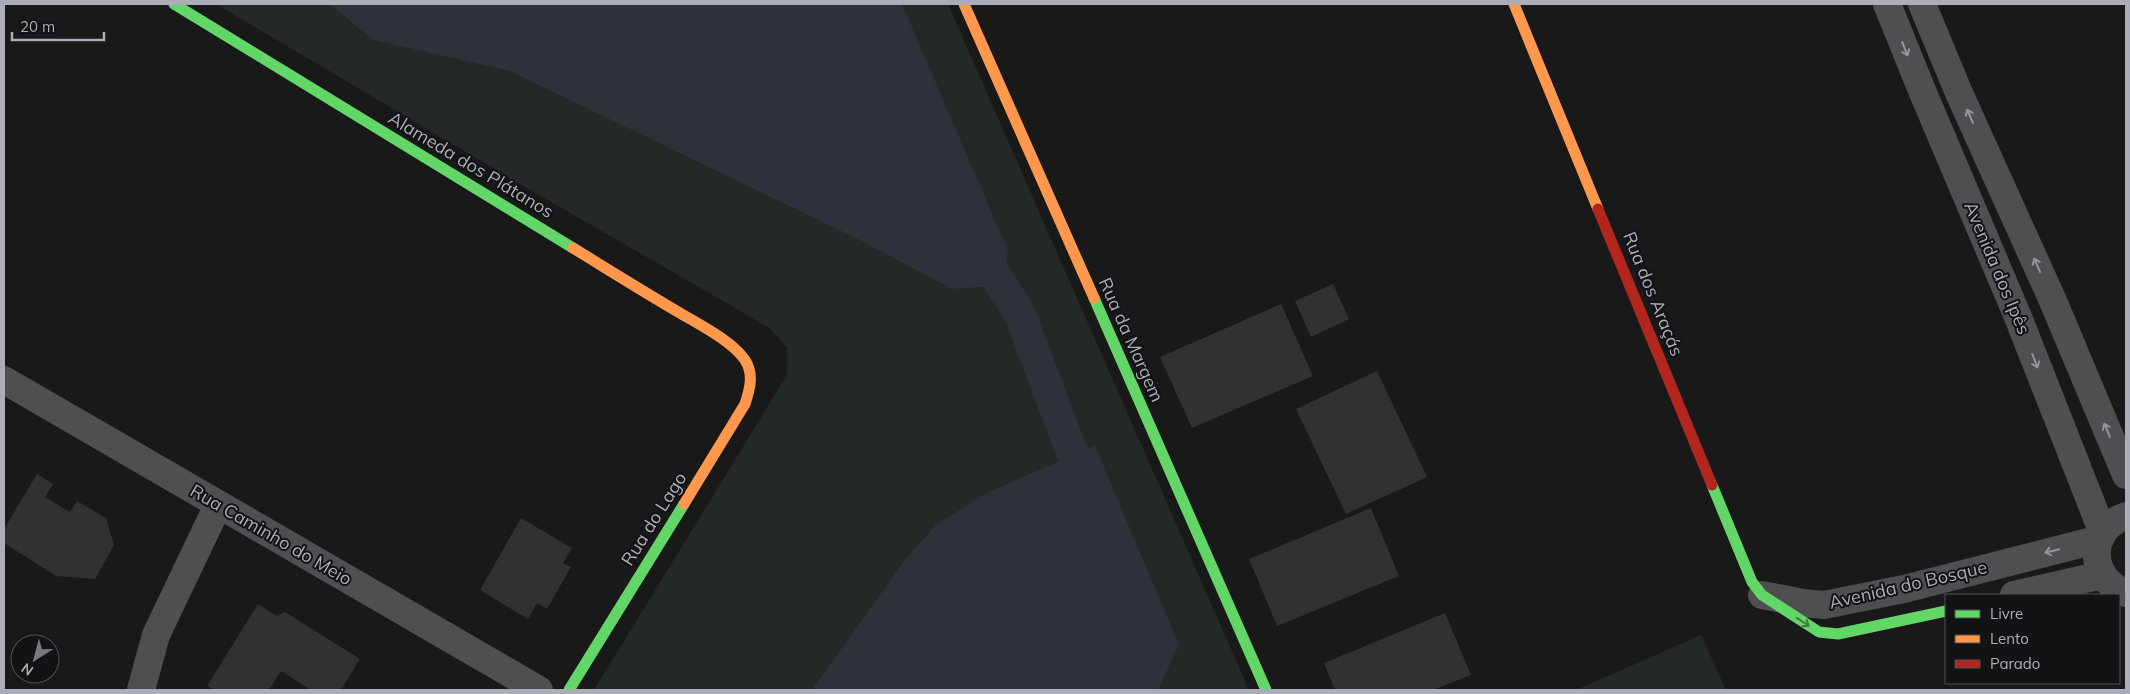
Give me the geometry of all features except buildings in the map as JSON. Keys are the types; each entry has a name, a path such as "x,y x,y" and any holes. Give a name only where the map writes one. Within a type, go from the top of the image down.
{"street":[{"name":"Alameda dos Plátanos","path":"174,4 709,331 746,360"},
{"name":"Rua da Margem","path":"964,4 1266,690"},
{"name":"Rua dos Araçás","path":"1514,4 1752,582 1762,595"},
{"name":"Avenida dos Ipês","path":"1888,4 2018,318 2101,536"},
{"name":"Avenida dos Ipês","path":"1922,4 1987,156 2053,301 2126,475"},
{"path":"1956,170 1987,156"},
{"path":"2018,318 2053,301"},
{"name":"Rua do Lago","path":"569,690 745,404 751,388 751,377 746,360"},
{"name":"Rua Caminho do Meio","path":"4,380 539,690"},
{"path":"142,690 156,635 218,505"},
{"path":"2031,594 2118,589 2097,557 2101,536 2110,524 2126,516"},
{"name":"Avenida do Bosque","path":"1762,595 1824,605 1904,589 2101,536"},
{"path":"1904,589 1912,619"},
{"name":"Avenida do Bosque","path":"1762,595 1819,632 1838,634 1945,611"}],"shaded area":[{"path":"216,4 948,4 1249,690 594,690 787,375 787,347 768,327 520,184"},
{"path":"330,4 902,4 1008,251 1004,273 981,287 952,289 860,240 510,71 373,40"},
{"path":"1095,446 1179,645 1158,690 812,690 907,557 936,525 986,493"},
{"path":"1701,635 1726,690 1576,690"}],"waterway":[{"path":"983,257 1019,312 1083,482"}],"traffic: fast":[{"path":"174,4 573,248"},
{"path":"1094,298 1266,690"},
{"path":"1712,485 1752,582 1762,595 1819,632 1838,634 1945,611"},
{"path":"569,690 684,504"}],"traffic: slow":[{"path":"964,4 1094,298"},
{"path":"1514,4 1598,209"},
{"path":"573,248 715,334 732,346 748,365 750,382 745,404 684,504"}],"traffic: jam":[{"path":"1598,209 1712,485"}]}
